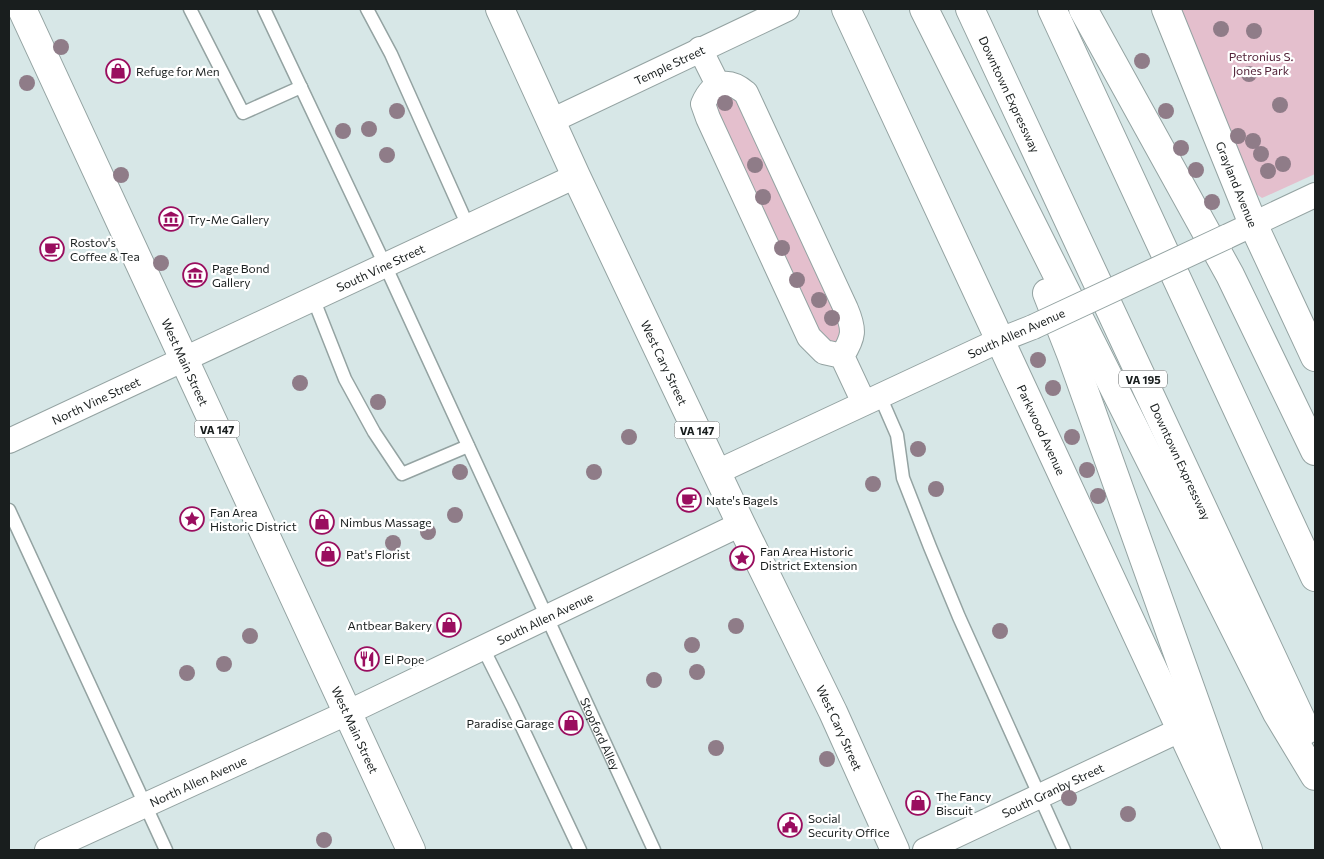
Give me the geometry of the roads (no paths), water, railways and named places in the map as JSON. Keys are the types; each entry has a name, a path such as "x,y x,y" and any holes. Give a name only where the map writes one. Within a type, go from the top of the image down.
{"main road":[{"name":"West Main Street","path":"22,9 349,712 411,850"},
{"name":"West Cary Street","path":"500,9 576,176 741,524 833,712 895,850"},
{"name":"Parkwood Avenue","path":"846,9 1237,850"},
{"path":"924,9 1277,713 1315,776"},
{"name":"Downtown Expressway","path":"970,9 1315,750"},
{"path":"1052,9 1315,577"},
{"path":"1083,9 1230,275 1315,451"},
{"name":"Grayland Avenue","path":"1166,9 1253,224 1313,347"},
{"path":"956,72 1071,354 1248,850"}],"street":[{"name":"Temple Street","path":"551,121 787,9"},
{"path":"700,49 718,86"},
{"path":"842,356 854,333 846,309 746,93 737,86 728,84 718,86 708,92 703,104 715,134 809,337 824,352 842,356 872,400"},
{"name":"South Vine Street","path":"184,358 576,176"},
{"name":"South Allen Avenue","path":"717,472 1315,195"},
{"name":"North Vine Street","path":"9,441 184,358"},
{"name":"South Allen Avenue","path":"349,712 741,524"},
{"name":"North Allen Avenue","path":"48,850 349,712"},
{"name":"South Granby Street","path":"925,850 1180,730"}],"lane":[{"path":"190,9 243,113 301,87"},
{"name":"Stopford Alley","path":"264,9 385,265 654,850"},
{"path":"367,9 391,54 468,226"},
{"path":"313,298 345,379 374,432 402,474 468,446"},
{"path":"872,400 896,435 903,478 930,546 959,617 1064,850"},
{"path":"9,510 166,850"},
{"path":"483,648 580,850"}],"place":[{"name":"Refuge for Men","path":"118,71"},
{"name":"Try-Me Gallery","path":"171,219"},
{"name":"Rostov's Coffee & Tea","path":"52,249"},
{"name":"Page Bond Gallery","path":"195,275"},
{"name":"Nate's Bagels","path":"689,500"},
{"name":"Fan Area Historic District","path":"192,519"},
{"name":"Nimbus Massage","path":"322,522"},
{"name":"Pat's Florist","path":"328,554"},
{"name":"Fan Area Historic District Extension","path":"742,558"},
{"name":"Antbear Bakery","path":"449,625"},
{"name":"El Pope","path":"367,659"},
{"name":"Paradise Garage","path":"571,723"},
{"name":"The Fancy Biscuit","path":"918,803"},
{"name":"Social Security Office","path":"790,825"}],"park label":[{"name":"Petronius S. Jones Park","path":"1261,63"}]}
